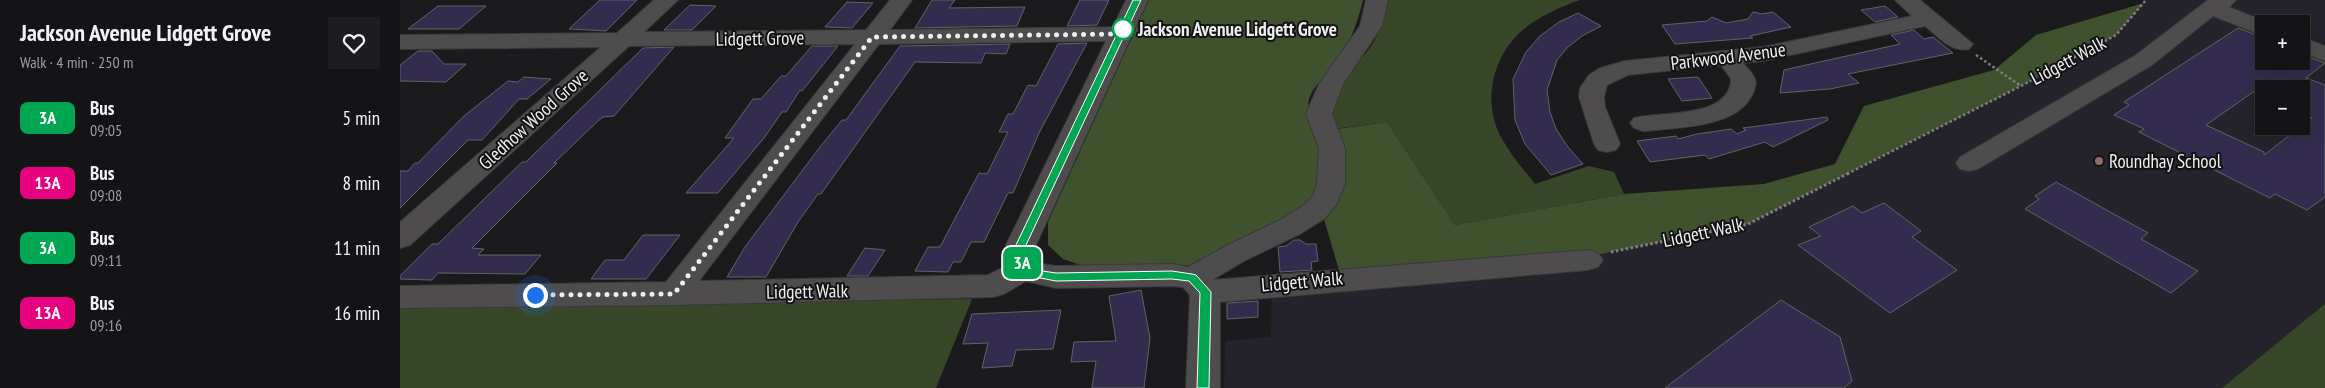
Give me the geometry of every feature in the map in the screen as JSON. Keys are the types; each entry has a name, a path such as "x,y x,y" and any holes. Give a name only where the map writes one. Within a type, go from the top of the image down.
{"street":[{"name":"Gledhow Wood Grove","path":"400,238 667,0"},
{"path":"674,294 901,0"},
{"path":"1137,0 1021,245 1018,257 1026,268 1034,273 1056,277 1172,275 1198,285 1597,257"},
{"path":"1198,285 1236,253 1290,227 1314,212 1326,199 1331,184 1332,148 1319,114 1331,84 1371,26 1377,0"},
{"path":"1906,0 1961,44"},
{"path":"1969,164 2144,60 2218,4 2255,24"},
{"name":"Parkwood Avenue","path":"1607,144 1591,98 1591,88 1598,79 1609,72 1625,68 1763,54 1929,19"},
{"name":"Lidgett Grove","path":"400,42 1120,34"},
{"path":"2310,48 2325,54"},
{"path":"1643,123 1717,112 1733,104 1742,92 1743,79 1728,59"},
{"name":"Lidgett Walk","path":"400,297 674,294 992,286 1026,268"},
{"path":"1198,285 1203,388"}],"path":[{"name":"Lidgett Walk","path":"1597,257 1748,224 2021,86 2116,35 2146,0"},
{"path":"1961,44 2021,86"}],"shaded area":[{"name":"Roundhay School","path":"2146,0 2325,0 2325,388 1224,388 1225,341 1271,337 1272,283 1748,224 2021,86 2116,35"}],"green space":[{"path":"1149,0 1363,0 1345,52 1338,63 1315,87 1311,95 1308,105 1315,132 1387,122 1455,225 1624,194 1764,184 1835,164 1864,106 1994,70 2036,35 2144,3 2116,35 2021,86 1748,224 1586,257 1341,277 1323,216 1227,265 1086,267 1063,259 1048,245 1048,222"},
{"path":"1383,0 1580,0 1538,19 1519,33 1509,45 1500,59 1492,90 1495,122 1508,149 1535,184 1589,166 1614,172 1624,194 1455,225 1387,122 1333,129 1332,111 1334,96 1340,83 1374,41 1381,24"},
{"path":"972,299 936,388 400,388 400,306"},
{"path":"2325,304 2325,388 2222,388"}],"building":[{"path":"600,0 637,0 606,31 569,29"},
{"path":"932,0 955,0 949,8 1025,7 1017,26 915,28"},
{"path":"1080,0 1109,0 1097,25 1067,26"},
{"path":"847,2 873,3 852,28 825,27"},
{"path":"690,5 716,6 692,30 664,30"},
{"path":"438,6 486,6 459,29 408,29"},
{"path":"1885,6 1898,17 1875,22 1861,10"},
{"path":"1753,12 1762,14 1773,12 1791,27 1750,36 1753,38 1675,44 1662,25 1707,21 1712,17 1726,23 1748,19"},
{"path":"1578,13 1601,26 1582,36 1568,47 1557,60 1547,90 1550,112 1556,129 1583,164 1551,175 1525,144 1515,120 1513,79 1526,52 1540,36 1559,22"},
{"path":"2238,28 2255,35 2255,70 2310,70 2310,57 2325,63 2306,78 2325,85 2325,197 2307,210 2275,194 2270,198 2139,132 2144,129 2114,115 2129,105 2124,102"},
{"path":"1914,30 1924,39 1933,37 1953,53 1848,74 1859,83 1830,89 1780,93 1784,70 1900,44 1891,35"},
{"path":"1087,43 1039,133 1013,193 1008,193 984,242 971,242 961,262 953,262 948,272 915,271 928,247 940,247 979,173 987,174 1008,132 999,132 1008,114 1013,114 1028,85 1036,86 1058,44"},
{"path":"1010,44 1006,54 985,53 981,63 915,62 821,194 818,194 798,222 766,277 727,277 745,247 820,147 842,120 846,120 900,46"},
{"path":"812,46 838,46 802,91 800,90 786,112 782,112 764,138 718,193 686,193 734,138 725,138 753,99 761,99 781,76 786,76"},
{"path":"674,47 614,116 603,117 598,121 554,163 557,163 472,248 484,249 478,255 541,255 525,274 438,273 432,280 400,279 400,276 432,244 438,244 522,162 526,162 643,48"},
{"path":"418,51 432,51 444,64 466,64 446,82 400,81 400,65"},
{"path":"524,77 551,79 527,99 519,99 482,140 468,140 400,208 400,171 408,171 415,163 418,163 464,116 508,81 518,82"},
{"path":"1698,77 1712,98 1682,101 1668,79"},
{"path":"1827,117 1828,120 1773,147 1765,142 1709,159 1705,155 1650,162 1637,141 1676,136 1678,139 1731,129 1737,134 1746,130 1743,128"},
{"path":"2056,182 2148,233 2141,239 2198,271 2171,293 2025,209 2039,199 2035,196"},
{"path":"1884,203 1921,231 1912,237 1957,270 1890,313 1798,245 1821,236 1809,227 1853,206 1862,213"},
{"path":"643,235 680,235 646,279 591,279 605,260 624,260"},
{"path":"1294,240 1300,240 1306,244 1316,244 1318,261 1311,262 1312,270 1280,272 1278,247 1286,246"},
{"path":"865,248 885,250 868,276 847,276"},
{"path":"1141,290 1150,338 1144,388 1092,388 1096,361 1071,362 1074,342 1116,341 1109,296"},
{"path":"1781,300 1840,337 1852,381 1844,388 1665,388"},
{"path":"1258,301 1258,317 1227,319 1227,303"},
{"path":"1061,310 1053,349 1016,350 1012,366 982,368 988,343 963,344 972,314"}],"bus line":[{"name":"3A","path":"1137,0 1021,245 1018,257 1026,268 1034,273 1056,277 1172,275 1192,278 1205,292 1203,388"}],"place":[{"name":"Jackson Avenue Lidgett Grove","path":"1123,29"},
{"name":"Roundhay School","path":"2099,161"}],"route":[{"path":"535,295 674,294 872,37 1120,34 1123,29"}]}
